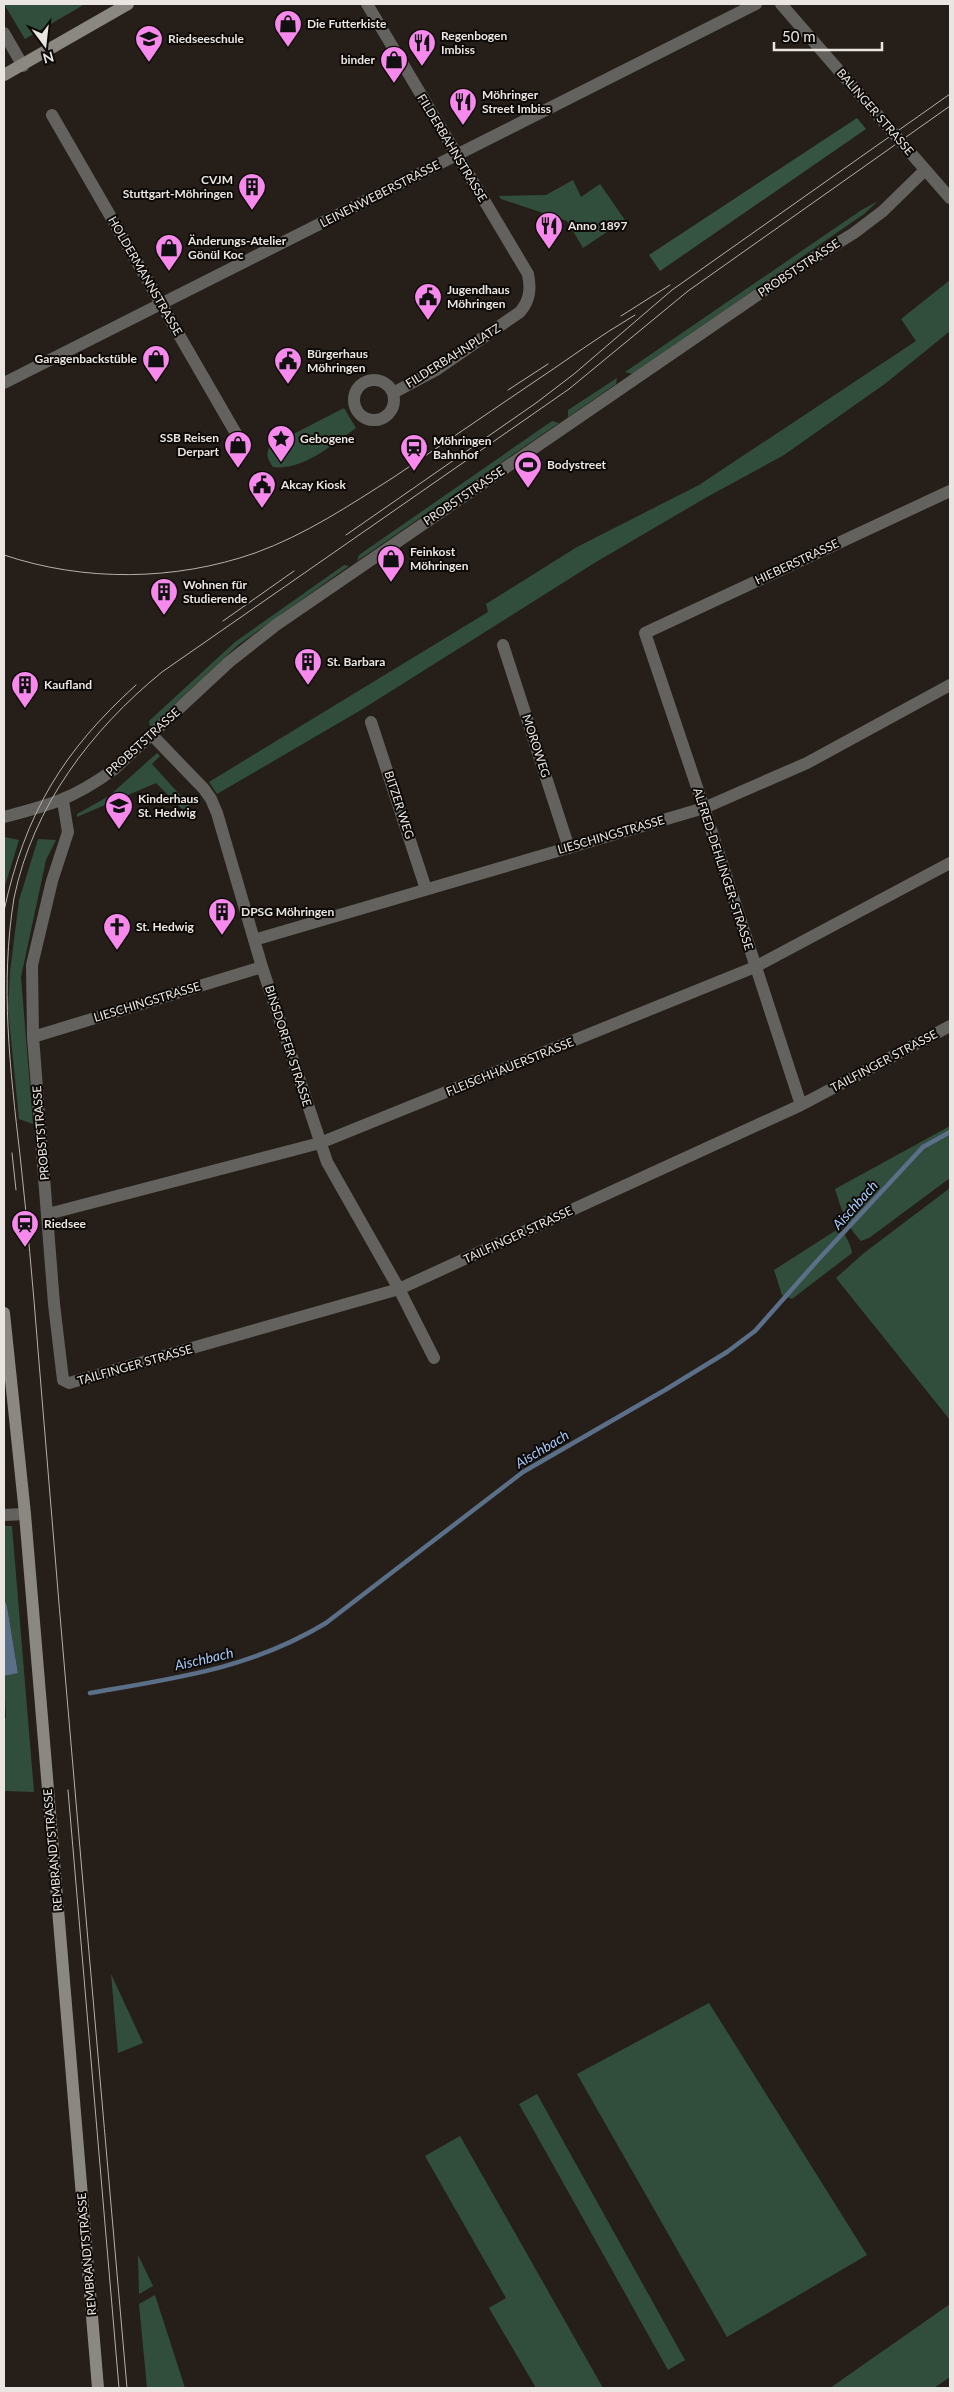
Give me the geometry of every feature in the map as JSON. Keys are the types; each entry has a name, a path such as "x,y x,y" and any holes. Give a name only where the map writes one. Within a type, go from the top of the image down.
{"street":[{"path":"4,75 23,66 128,4"},
{"name":"FILDERBAHNSTRASSE","path":"367,4 455,156 528,274 530,294"},
{"name":"LEINENWEBERSTRASSE","path":"4,383 756,4"},
{"name":"BALINGER STRASSE","path":"781,4 950,198"},
{"path":"4,33 23,66"},
{"name":"HOLDERMANNSTRASSE","path":"52,115 238,437"},
{"name":"PROBSTSTRASSE","path":"4,817 59,803 92,786 152,735 229,662 276,625 763,291 854,233 883,211 925,170"},
{"name":"FILDERBAHNPLATZ","path":"393,393 444,365 520,312 530,294"},
{"name":"HIEBERSTRASSE","path":"645,633 950,492"},
{"name":"ALFRED-DEHLINGER-STRASSE","path":"645,633 801,1105"},
{"name":"MOROWEG","path":"503,645 569,848"},
{"name":"LIESCHINGSTRASSE","path":"254,940 704,808 807,763 950,685"},
{"name":"BITZER WEG","path":"371,722 426,889"},
{"name":"BINSDORFER STRASSE","path":"152,735 211,799 217,813 262,967 320,1143 328,1162 399,1289 434,1358"},
{"name":"PROBSTSTRASSE","path":"59,803 68,832 52,881 32,965 33,1037 54,1304 63,1380"},
{"name":"FLEISCHHAUERSTRASSE","path":"48,1214 320,1143 755,968 950,863"},
{"name":"LIESCHINGSTRASSE","path":"33,1037 262,967"},
{"name":"TAILFINGER STRASSE","path":"63,1380 76,1382 399,1289 801,1105 950,1026"},
{"name":"REMBRANDTSTRASSE","path":"4,1313 25,1514 98,2388"},
{"path":"4,1515 25,1514"}],"green space":[{"path":"4,4 85,4 25,39"},
{"path":"857,118 866,129 660,271 649,255"},
{"path":"573,180 581,197 600,184 625,220 583,248 567,221 501,199 499,196 546,195"},
{"path":"878,201 864,214 632,374 625,372 860,211"},
{"path":"950,280 950,331 886,383 784,455 707,497 596,562 361,710 217,794 209,782 488,612 486,604 577,547 699,485 916,341 901,319"},
{"path":"617,378 616,384 568,417 568,410"},
{"path":"344,408 356,428 306,461 284,467 273,467 268,457 270,446"},
{"path":"552,421 559,423 357,561 359,555"},
{"path":"344,565 349,566 238,645 150,727 149,721 235,642"},
{"path":"157,753 160,756 152,764 190,806 183,810 156,783 77,817 77,814 109,796"},
{"path":"4,837 19,840 4,889"},
{"path":"38,839 56,840 46,860 21,977 33,1124 19,1119 8,1009 10,972 19,900"},
{"path":"950,1126 950,1178 869,1238 861,1241 848,1223 835,1189"},
{"path":"950,1188 950,1420 836,1278 864,1253"},
{"path":"838,1229 847,1239 852,1253 792,1299 782,1295 774,1270"},
{"path":"4,1526 12,1526 34,1792 4,1791 4,1719 6,1718 4,1676 18,1672 4,1598"},
{"path":"111,1974 143,2043 118,2053"},
{"path":"709,2003 867,2255 727,2337 577,2074"},
{"path":"537,2094 685,2360 668,2370 519,2104"},
{"path":"460,2136 603,2388 536,2388 489,2308 506,2298 425,2156"},
{"path":"138,2255 153,2286 139,2294"},
{"path":"155,2295 185,2388 147,2388 139,2304"},
{"path":"950,2304 950,2377 934,2388 830,2388"}],"water":[{"path":"4,1598 18,1673 4,1676"}],"waterway":[{"name":"Aischbach","path":"90,1693 212,1670 269,1651 298,1639 326,1623 523,1472 665,1390 727,1352 755,1331 923,1147 950,1132"}],"tram line":[{"path":"346,535 536,403 574,374 672,290 950,94"},
{"path":"127,2388 32,1277 10,1059 7,994 10,930 14,898 23,864 35,832 50,801 68,772 112,719 162,672 569,389 688,291 950,106"},
{"path":"621,316 670,285"},
{"path":"4,555 34,564 66,570 97,574 130,575 193,569 225,562 274,546 327,519 394,477 635,315"},
{"path":"508,390 548,364"},
{"path":"223,621 294,571"},
{"path":"4,911 23,844 50,786 88,734 136,685"},
{"path":"12,1153 16,1190"},
{"path":"68,1790 119,2388"}],"place":[{"name":"Die Futterkiste","path":"288,48"},
{"name":"Riedseeschule","path":"149,63"},
{"name":"Regenbogen Imbiss","path":"422,67"},
{"name":"binder","path":"394,84"},
{"name":"Möhringer Street Imbiss","path":"463,126"},
{"name":"CVJM Stuttgart-Möhringen","path":"252,211"},
{"name":"Anno 1897","path":"549,250"},
{"name":"Änderungs-Atelier Gönül Koc","path":"169,272"},
{"name":"Jugendhaus Möhringen","path":"428,321"},
{"name":"Garagenbackstüble","path":"156,383"},
{"name":"Bürgerhaus Möhringen","path":"288,385"},
{"name":"Gebogene","path":"281,463"},
{"name":"SSB Reisen Derpart","path":"238,469"},
{"name":"Möhringen Bahnhof","path":"414,472"},
{"name":"Bodystreet","path":"528,489"},
{"name":"Akcay Kiosk","path":"262,509"},
{"name":"Feinkost Möhringen","path":"391,583"},
{"name":"Wohnen für Studierende","path":"164,616"},
{"name":"St. Barbara","path":"308,686"},
{"name":"Kaufland","path":"25,709"},
{"name":"Kinderhaus St. Hedwig","path":"119,830"},
{"name":"DPSG Möhringen","path":"222,936"},
{"name":"St. Hedwig","path":"117,951"},
{"name":"Riedsee","path":"25,1248"}]}
